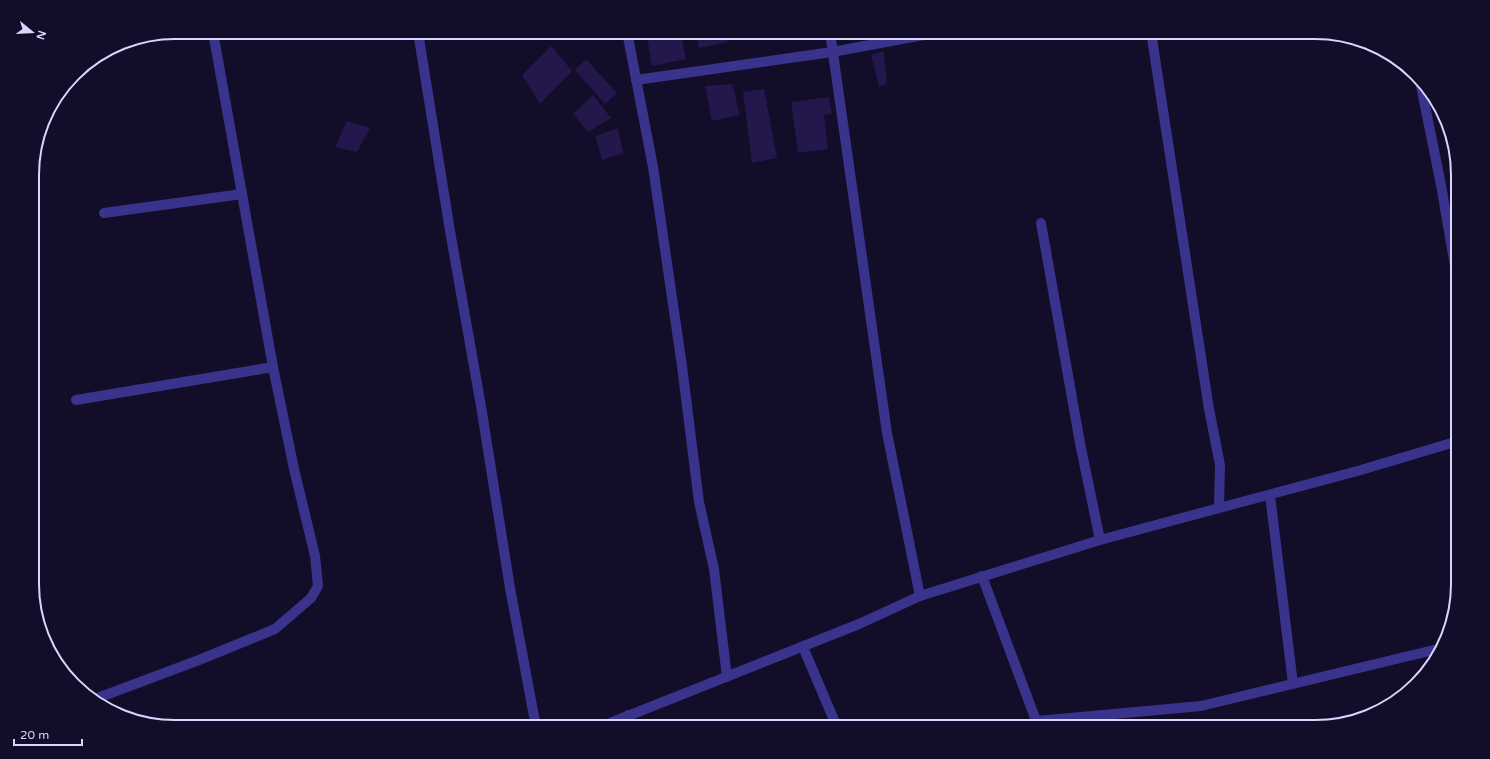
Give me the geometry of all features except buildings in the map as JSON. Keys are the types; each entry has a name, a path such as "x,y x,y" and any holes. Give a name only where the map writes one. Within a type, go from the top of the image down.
{"street":[{"path":"100,697 199,660 275,629 311,598 318,586 315,556 294,469 273,367 214,39"},
{"path":"419,39 510,588 535,720"},
{"path":"628,39 653,167 682,366 699,502 714,569 727,677"},
{"path":"831,39 887,433 920,596"},
{"path":"636,80 832,52 902,39"},
{"path":"1152,39 1209,409 1220,465 1219,507"},
{"path":"1422,91 1451,243"},
{"path":"104,213 242,194"},
{"path":"1042,223 1080,443 1100,540"},
{"path":"76,400 273,367"},
{"path":"619,720 628,715 859,624 920,596 1100,540 1361,470 1451,443"},
{"path":"1270,495 1293,684"},
{"path":"982,576 1036,720"},
{"path":"803,647 834,720"},
{"path":"1073,720 1201,706 1433,650"},
{"path":"628,715 630,720"}]}
